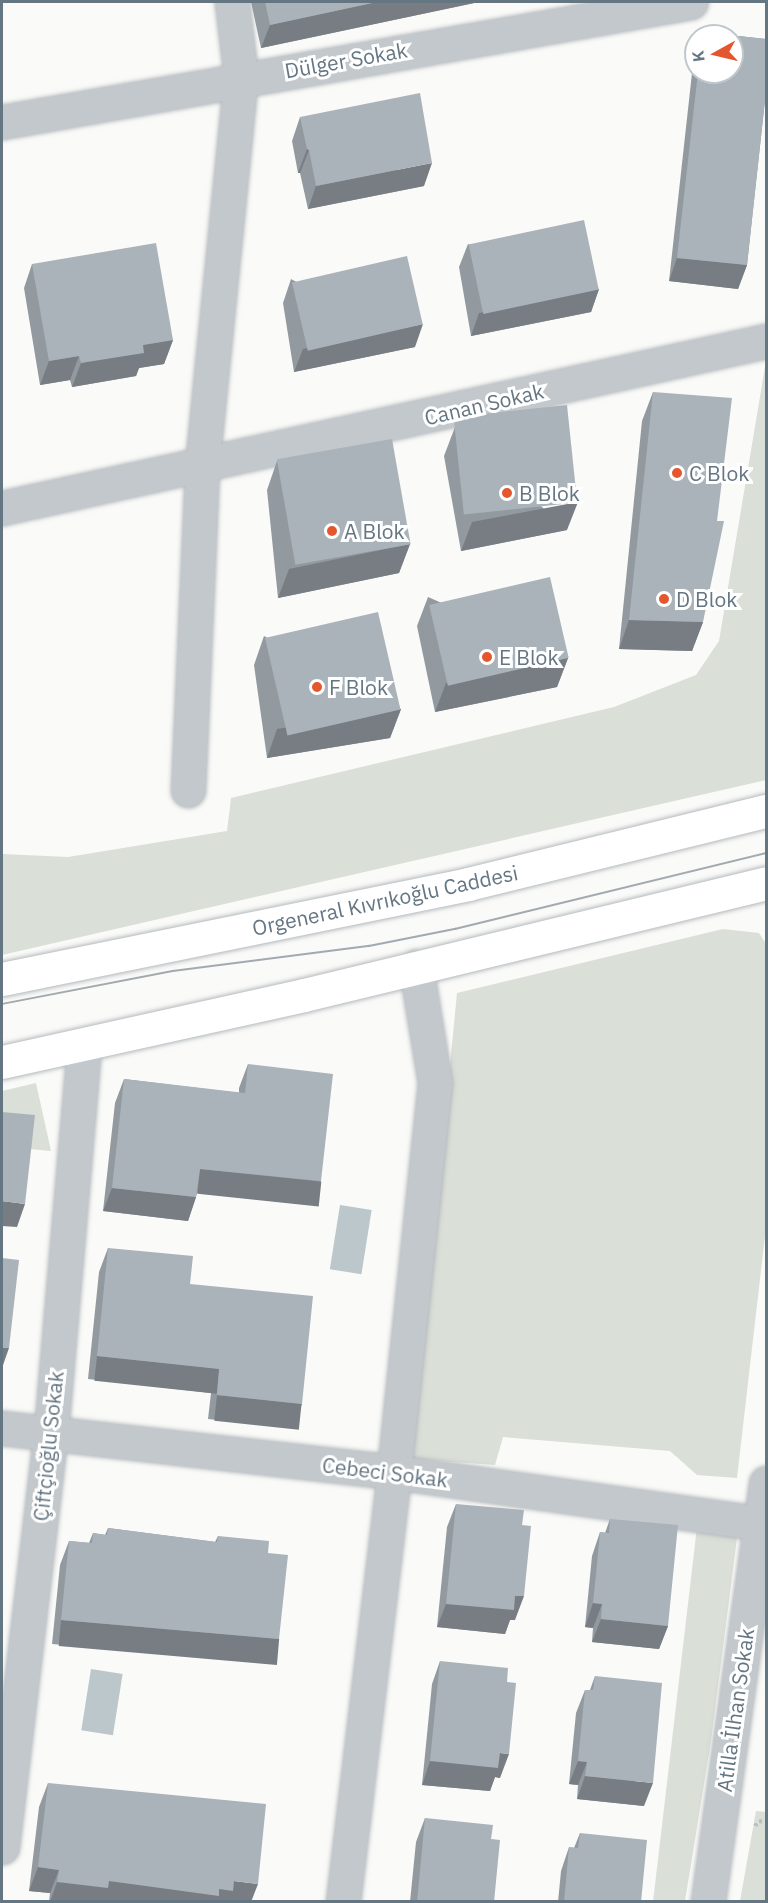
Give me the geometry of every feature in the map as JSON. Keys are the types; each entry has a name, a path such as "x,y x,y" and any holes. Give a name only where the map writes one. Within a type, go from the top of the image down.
{"main road":[{"name":"Orgeneral Kıvrıkoğlu Caddesi","path":"2,979 468,884 766,810"},
{"path":"2,1062 416,967 766,883"}],"street":[{"path":"189,790 202,466 241,78 232,2"},
{"name":"Dülger Sokak","path":"2,122 241,78 691,2"},
{"name":"Canan Sokak","path":"2,508 766,341"},
{"path":"343,1902 394,1472 435,1083 416,967"},
{"name":"Çiftçioğlu Sokak","path":"2,1847 51,1432 84,1044"},
{"name":"Cebeci Sokak","path":"2,1428 394,1472 764,1524"},
{"name":"Atilla İlhan Sokak","path":"708,1902 764,1524 766,1483"}],"shaded area":[{"path":"765,367 766,780 2,955 2,854 68,857 227,831 231,798 614,707 696,675 719,641"},
{"path":"723,929 759,933 766,944 766,1227 737,1478 697,1475 670,1451 503,1437 495,1465 412,1459 457,993"},
{"path":"36,1083 51,1151 18,1148 2,1126 2,1091"},
{"path":"340,1205 372,1210 361,1274 330,1269"},
{"path":"697,1527 731,1527 737,1538 711,1741 685,1901 653,1902"},
{"path":"91,1669 123,1674 113,1735 81,1730"},
{"path":"756,1811 766,1812 766,1901 740,1901"}],"building":[{"path":"265,2 377,2 270,25"},
{"path":"744,37 766,39 766,91 747,265 677,258 697,84 744,84"},
{"path":"420,93 432,163 316,186 300,117"},
{"path":"584,220 599,289 483,314 469,245"},
{"path":"156,243 173,340 143,345 144,353 81,363 79,356 49,361 32,264"},
{"path":"407,256 423,324 308,351 292,283"},
{"path":"653,392 732,398 717,521 724,521 703,622 629,620"},
{"path":"567,405 577,502 464,514 454,417"},
{"name":"A Blok","path":"392,439 411,544 295,565 277,459"},
{"name":"E Blok","path":"550,577 569,658 448,686 429,605"},
{"name":"F Blok","path":"378,612 400,709 287,736 265,638"},
{"path":"248,1064 333,1074 321,1181 200,1169 196,1197 112,1188 124,1079 245,1093"},
{"path":"2,1112 35,1115 25,1204 2,1201"},
{"path":"108,1248 193,1256 190,1284 313,1296 302,1404 217,1395 219,1369 97,1356"},
{"path":"2,1258 19,1260 9,1348 2,1348"},
{"path":"456,1504 524,1510 522,1525 531,1526 524,1596 515,1596 514,1610 446,1604"},
{"path":"610,1519 678,1525 668,1626 601,1619 602,1604 593,1603 600,1532 609,1533"},
{"path":"108,1528 217,1542 218,1536 269,1541 268,1553 288,1555 279,1639 61,1620 69,1541 92,1543 93,1533 107,1535"},
{"path":"440,1661 508,1668 507,1682 516,1683 509,1754 500,1753 498,1768 430,1761"},
{"path":"595,1676 662,1683 653,1783 585,1776 587,1762 578,1761 585,1690 593,1690"},
{"path":"48,1783 266,1804 258,1884 234,1881 233,1891 219,1889 219,1896 109,1881 108,1888 57,1882 59,1870 38,1867"},
{"path":"425,1818 493,1825 491,1839 500,1840 494,1902 417,1902"},
{"path":"580,1833 647,1840 641,1902 564,1902 569,1847 578,1848"}],"tram line":[{"path":"2,1004 173,971 369,946 455,929 766,853"}],"place":[{"name":"C Blok","path":"677,473"},
{"name":"B Blok","path":"507,493"},
{"name":"A Blok","path":"332,531"},
{"name":"D Blok","path":"664,599"},
{"name":"E Blok","path":"487,657"},
{"name":"F Blok","path":"317,687"}]}
